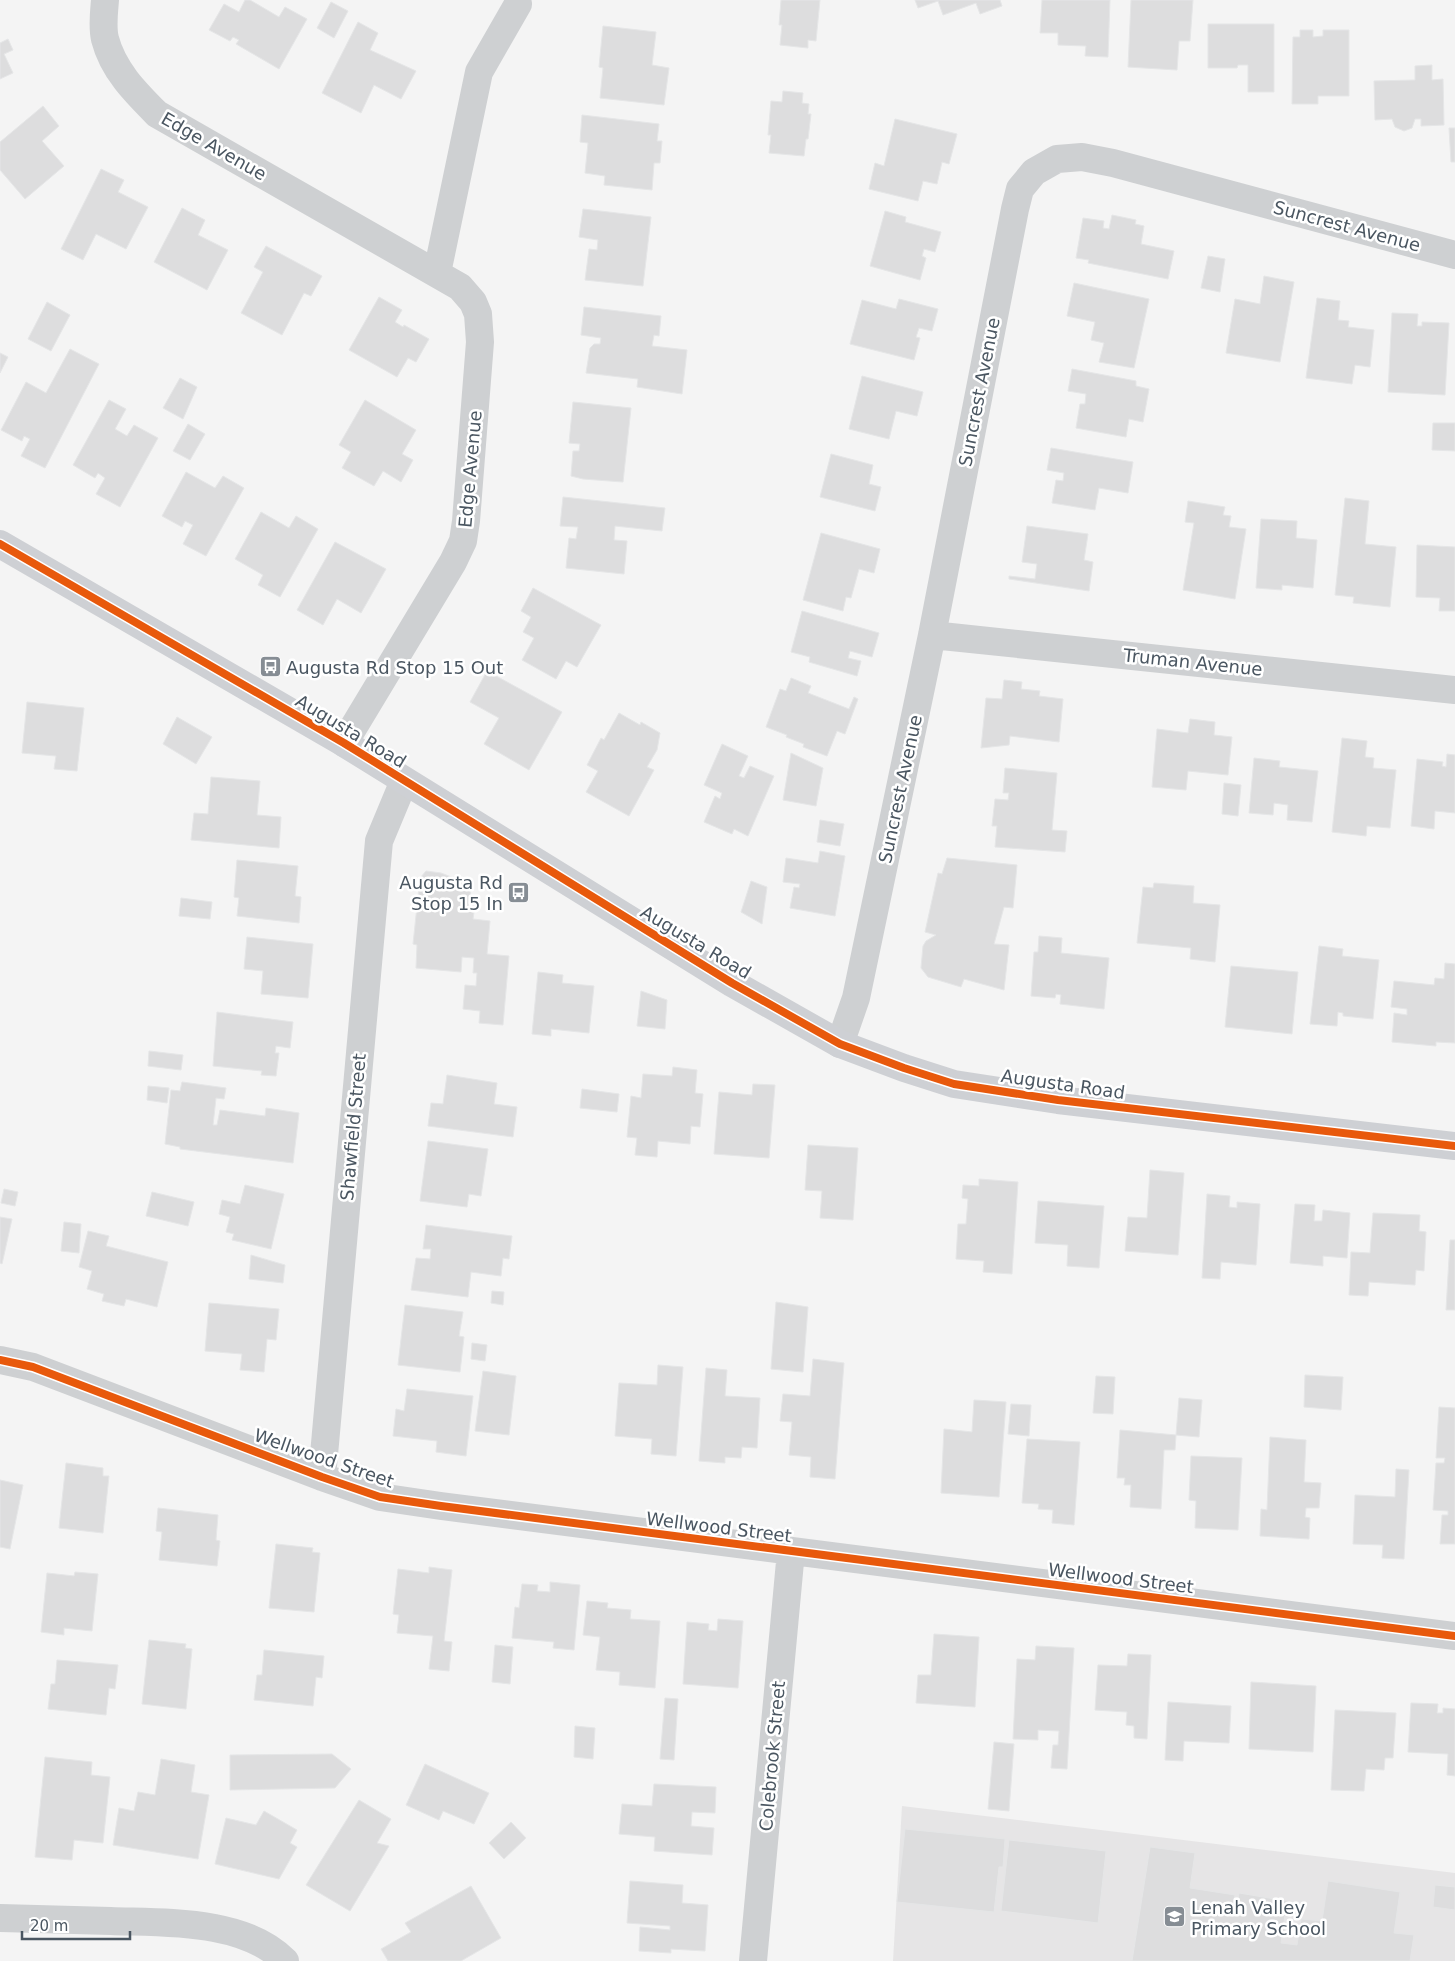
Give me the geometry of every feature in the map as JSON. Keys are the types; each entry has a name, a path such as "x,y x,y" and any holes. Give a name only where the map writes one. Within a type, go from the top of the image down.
{"main road":[{"name":"Augusta Road","path":"0,544 344,742 732,983 840,1044 954,1084 1058,1100 1455,1146"}],"street":[{"name":"Edge Avenue","path":"105,0 105,38 116,66 132,90 158,114 460,287 473,302 478,314 480,328 478,374 463,541 453,562 344,742"},
{"path":"437,273 480,72 518,4"},
{"name":"Suncrest Avenue","path":"840,1044 856,998 932,635 1014,209 1020,189 1034,172 1057,160 1082,157 1113,163 1455,255"},
{"name":"Truman Avenue","path":"932,635 1455,690"},
{"name":"Shawfield Street","path":"322,1477 379,841 404,781"},
{"name":"Wellwood Street","path":"0,1360 33,1367 322,1477 380,1496 1455,1636"},
{"name":"Colebrook Street","path":"753,1961 791,1551"},
{"path":"0,1918 206,1925 244,1936 278,1954 285,1961"}],"shaded area":[{"name":"Lenah Valley Primary School","path":"902,1806 1455,1873 1455,1961 893,1961"}],"building":[{"path":"245,0 250,0 279,17 285,7 307,19 279,69 236,44 239,40 233,37 230,41 209,30 224,4 239,12"},
{"path":"781,0 820,0 816,41 808,40 808,48 780,45 782,25 779,25"},
{"path":"915,0 1000,0 1002,6 980,14 976,3 943,15 938,1 918,8"},
{"path":"1042,0 1110,0 1108,57 1085,56 1086,46 1058,45 1058,33 1040,33"},
{"path":"1131,0 1193,0 1190,41 1179,41 1177,70 1128,67"},
{"path":"331,2 348,11 334,38 317,28"},
{"path":"358,22 378,33 370,50 416,71 401,99 374,85 361,113 322,93"},
{"path":"1208,24 1274,24 1274,92 1248,92 1248,65 1238,65 1237,68 1208,68"},
{"path":"603,26 656,32 652,65 669,68 664,105 600,98 603,68 599,67"},
{"path":"1300,30 1313,30 1313,37 1323,36 1323,30 1349,30 1349,96 1318,96 1318,104 1292,104 1293,37 1300,37"},
{"path":"8,39 13,50 4,54 13,73 0,79 0,43"},
{"path":"1432,65 1432,80 1443,79 1444,125 1421,126 1421,119 1415,119 1412,128 1404,131 1395,127 1392,119 1375,120 1374,81 1415,80 1415,66"},
{"path":"783,91 803,93 802,103 809,104 808,114 811,114 804,156 769,153 771,135 768,135 771,101 782,102"},
{"path":"43,106 59,126 42,141 64,166 25,199 0,170 0,142"},
{"path":"582,115 659,124 657,141 662,141 660,163 654,163 652,190 604,185 605,176 585,173 588,143 580,142"},
{"path":"895,119 957,134 949,164 942,162 937,184 923,181 918,201 869,189 875,163 884,166"},
{"path":"1449,128 1455,128 1455,162 1451,162"},
{"path":"101,169 124,180 118,192 148,207 126,249 96,234 83,260 61,249"},
{"path":"182,208 205,220 198,235 228,250 207,290 154,262"},
{"path":"583,209 651,217 643,286 585,280 589,249 597,250 598,240 579,237"},
{"path":"885,211 906,217 905,222 941,232 935,252 924,249 922,256 926,258 920,280 870,266"},
{"path":"1112,215 1136,220 1135,224 1144,226 1141,244 1174,251 1168,279 1088,263 1089,260 1076,258 1083,218 1104,221 1103,228 1109,229"},
{"path":"266,246 322,276 311,296 304,293 282,335 241,313 263,272 254,267"},
{"path":"1208,256 1225,259 1220,292 1201,288"},
{"path":"1264,276 1294,282 1280,362 1226,353 1235,299 1260,304"},
{"path":"1074,283 1149,299 1134,368 1099,362 1104,343 1091,340 1095,322 1067,316"},
{"path":"379,297 402,310 395,322 429,339 416,362 408,358 397,377 349,350"},
{"path":"1317,298 1340,301 1338,320 1349,321 1348,327 1374,330 1370,367 1355,365 1352,384 1306,378"},
{"path":"899,299 938,309 932,331 919,328 916,337 920,338 914,360 850,344 862,300 896,309"},
{"path":"47,302 70,315 51,351 28,339"},
{"path":"584,307 661,316 659,336 654,335 652,346 687,350 682,394 637,387 638,379 586,373 590,348 594,344 600,344 601,338 581,335"},
{"path":"1392,313 1418,314 1417,326 1422,326 1422,322 1449,323 1445,395 1388,392"},
{"path":"70,349 99,364 45,468 21,456 30,439 24,436 22,441 1,430 26,382 46,393"},
{"path":"0,353 8,357 0,373"},
{"path":"1072,369 1136,381 1136,386 1149,389 1143,422 1129,419 1126,437 1076,428 1080,404 1085,404 1086,394 1068,391"},
{"path":"862,376 923,392 917,416 896,411 889,439 849,429"},
{"path":"180,378 197,387 183,419 163,408"},
{"path":"109,400 126,409 115,429 127,436 134,425 158,438 120,507 96,494 105,478 98,473 95,478 73,465"},
{"path":"365,400 416,430 402,454 413,460 401,482 383,471 374,486 342,468 351,452 339,445"},
{"path":"573,402 631,408 623,482 583,479 571,476 573,451 579,451 580,444 569,443"},
{"path":"1433,423 1455,423 1455,451 1432,450"},
{"path":"188,424 205,434 190,460 173,451"},
{"path":"1051,448 1133,462 1128,493 1099,488 1095,510 1052,503 1056,480 1063,481 1064,473 1047,470"},
{"path":"831,454 873,465 869,484 881,487 875,511 820,497"},
{"path":"186,472 215,488 223,476 244,488 206,556 183,544 193,525 185,521 182,527 162,516"},
{"path":"563,497 665,508 662,531 615,526 614,540 627,541 624,574 566,568 569,538 576,539 578,527 560,526"},
{"path":"1345,498 1369,501 1365,544 1396,547 1390,607 1353,603 1354,597 1335,595"},
{"path":"1188,501 1225,507 1223,515 1231,516 1229,527 1246,529 1235,599 1183,590 1194,523 1185,522"},
{"path":"261,512 289,528 296,516 318,529 280,597 258,585 263,575 235,559"},
{"path":"1261,519 1297,521 1296,538 1317,540 1313,588 1282,585 1282,590 1256,588"},
{"path":"1027,526 1088,534 1084,560 1093,562 1089,591 1009,579 1009,576 1035,579 1037,564 1022,562"},
{"path":"821,533 880,549 874,573 859,569 851,598 846,597 843,611 803,600"},
{"path":"335,542 386,569 361,613 337,599 323,625 297,610"},
{"path":"1417,545 1455,547 1455,611 1439,611 1440,598 1416,597"},
{"path":"533,588 601,625 577,667 566,661 556,679 522,660 534,638 523,632 531,617 521,611"},
{"path":"802,611 879,633 872,657 850,651 848,658 861,661 857,676 809,662 810,657 791,652"},
{"path":"487,671 562,712 529,770 484,744 499,718 470,702"},
{"path":"791,678 811,686 808,693 849,709 854,697 858,699 845,734 837,731 827,756 803,747 804,744 766,727 780,689 786,691"},
{"path":"1004,680 1022,682 1021,689 1040,691 1039,696 1063,699 1059,742 1010,736 1009,745 981,748 986,698 1002,699"},
{"path":"27,702 84,708 77,771 54,769 56,756 22,753"},
{"path":"619,713 640,725 641,722 660,733 657,750 647,767 654,770 629,816 586,792 598,771 587,765 601,738 604,740"},
{"path":"177,717 212,737 196,764 163,744"},
{"path":"1190,719 1215,722 1214,735 1232,737 1228,775 1188,771 1186,790 1152,787 1157,729 1188,733"},
{"path":"1342,738 1367,741 1365,757 1374,758 1373,768 1396,770 1390,828 1367,826 1366,836 1332,832"},
{"path":"722,744 748,756 739,776 744,778 750,766 774,776 748,836 734,829 732,834 704,822 715,796 720,799 722,793 704,785"},
{"path":"791,753 823,768 816,806 783,800"},
{"path":"1447,754 1455,755 1455,813 1435,811 1434,829 1411,826 1417,759 1443,762 1442,766 1446,767"},
{"path":"1254,758 1280,761 1279,767 1318,771 1312,822 1287,820 1288,805 1274,803 1273,815 1249,813"},
{"path":"1005,768 1057,773 1052,830 1067,831 1065,852 995,847 997,826 992,826 995,799 1008,800 1009,793 1003,793"},
{"path":"211,777 260,781 257,815 281,817 279,848 191,840 194,813 208,814"},
{"path":"1224,783 1241,785 1238,816 1222,814"},
{"path":"820,820 844,824 840,846 817,842"},
{"path":"820,851 845,856 835,916 790,908 794,887 799,888 800,884 783,882 786,858 818,863"},
{"path":"947,858 1017,865 1013,908 1004,907 994,944 1009,945 1004,990 964,979 961,987 928,977 921,968 923,946 926,941 936,935 925,932 938,873 942,874"},
{"path":"237,860 298,866 295,896 301,897 299,923 237,916 239,898 234,897"},
{"path":"426,871 441,873 472,885 467,911 474,912 473,919 490,921 487,954 509,956 503,1025 479,1023 480,1011 463,1009 465,985 476,986 477,973 473,973 474,958 462,957 461,972 416,968 417,945 413,944 420,878"},
{"path":"751,881 767,887 762,924 741,912"},
{"path":"1154,883 1194,886 1193,903 1220,905 1215,962 1190,959 1191,948 1137,943 1143,887 1153,888"},
{"path":"181,898 212,902 210,919 179,916"},
{"path":"1039,936 1062,938 1061,953 1109,958 1104,1009 1060,1004 1061,995 1056,994 1055,998 1031,996 1034,952 1038,952"},
{"path":"247,937 313,944 308,998 261,994 263,971 244,969"},
{"path":"1319,946 1343,949 1342,956 1379,960 1373,1019 1343,1016 1343,1013 1338,1012 1337,1026 1310,1024"},
{"path":"1445,963 1455,964 1455,1043 1436,1042 1436,1046 1392,1042 1394,1013 1407,1015 1407,1009 1391,1007 1394,981 1434,985 1435,978 1444,979"},
{"path":"1231,966 1298,972 1292,1034 1225,1027"},
{"path":"538,972 563,975 562,983 594,986 589,1033 551,1029 551,1036 532,1034"},
{"path":"641,991 667,1000 665,1029 637,1026"},
{"path":"217,1012 293,1022 290,1048 276,1046 275,1053 279,1053 276,1076 261,1075 262,1071 213,1066"},
{"path":"149,1051 183,1055 181,1070 148,1066"},
{"path":"673,1067 697,1070 695,1093 703,1094 700,1127 691,1126 690,1144 658,1141 657,1157 635,1155 637,1138 627,1137 631,1096 641,1098 643,1074 672,1076"},
{"path":"447,1075 497,1083 494,1104 517,1107 513,1137 428,1126 431,1103 443,1104"},
{"path":"182,1082 226,1088 224,1099 216,1098 213,1125 217,1125 220,1110 265,1116 266,1108 299,1113 293,1163 180,1149 180,1147 165,1144 171,1090 180,1091"},
{"path":"753,1084 775,1085 769,1158 714,1154 719,1092 752,1095"},
{"path":"148,1086 169,1088 167,1103 147,1100"},
{"path":"582,1089 619,1094 617,1112 580,1108"},
{"path":"428,1141 488,1149 481,1196 469,1194 467,1207 420,1201"},
{"path":"808,1145 858,1148 853,1220 820,1218 822,1191 805,1190"},
{"path":"1150,1170 1184,1173 1178,1255 1125,1251 1128,1217 1147,1218"},
{"path":"979,1179 1018,1182 1012,1274 983,1272 984,1261 956,1259 958,1224 966,1224 968,1199 962,1198 963,1185 979,1186"},
{"path":"245,1185 284,1194 271,1249 232,1240 234,1234 226,1232 230,1217 219,1214 222,1200 240,1204"},
{"path":"4,1189 18,1192 15,1206 1,1203"},
{"path":"152,1192 194,1202 188,1226 146,1216"},
{"path":"1207,1194 1230,1196 1229,1207 1237,1208 1237,1202 1260,1204 1256,1265 1221,1262 1220,1279 1202,1278"},
{"path":"1038,1201 1104,1206 1099,1268 1067,1266 1068,1245 1035,1243"},
{"path":"1295,1204 1315,1205 1314,1221 1322,1221 1323,1210 1350,1213 1347,1258 1323,1256 1323,1266 1290,1263"},
{"path":"1373,1213 1420,1215 1419,1231 1426,1232 1424,1271 1416,1270 1415,1285 1369,1282 1368,1296 1349,1295 1351,1252 1370,1253"},
{"path":"0,1217 12,1219 2,1264 0,1263"},
{"path":"64,1222 81,1224 79,1253 61,1251"},
{"path":"426,1225 512,1236 509,1259 503,1258 501,1276 471,1272 468,1297 411,1290 416,1258 430,1259 431,1249 423,1249"},
{"path":"88,1231 109,1236 106,1246 168,1262 157,1307 126,1299 124,1306 102,1301 104,1294 87,1289 92,1271 79,1267"},
{"path":"1450,1240 1455,1240 1455,1310 1446,1310"},
{"path":"251,1255 285,1265 283,1283 249,1279"},
{"path":"492,1291 504,1292 503,1305 491,1303"},
{"path":"776,1302 808,1307 803,1372 771,1369"},
{"path":"209,1303 279,1309 276,1340 267,1339 264,1372 240,1370 242,1354 205,1351"},
{"path":"405,1305 463,1312 459,1336 464,1337 460,1372 398,1365"},
{"path":"472,1343 487,1345 485,1361 471,1359"},
{"path":"813,1359 844,1363 835,1479 810,1477 811,1457 789,1455 792,1422 780,1421 783,1394 810,1396"},
{"path":"658,1365 683,1367 676,1456 651,1454 652,1439 615,1436 619,1383 657,1385"},
{"path":"706,1368 727,1370 725,1396 760,1398 757,1448 742,1447 741,1458 725,1457 725,1463 699,1461"},
{"path":"483,1371 516,1376 509,1435 475,1431"},
{"path":"1305,1375 1343,1377 1341,1410 1304,1407"},
{"path":"1096,1376 1115,1377 1113,1414 1093,1413"},
{"path":"407,1389 473,1396 466,1456 436,1452 437,1441 393,1436 396,1409 404,1411"},
{"path":"1179,1398 1202,1400 1199,1437 1176,1435"},
{"path":"974,1400 1006,1402 999,1497 941,1493 944,1429 972,1432"},
{"path":"1011,1404 1031,1405 1029,1436 1008,1434"},
{"path":"1439,1407 1455,1408 1455,1544 1440,1544 1442,1515 1448,1515 1448,1511 1433,1510 1436,1463 1444,1463 1445,1458 1436,1458"},
{"path":"1120,1430 1176,1435 1175,1450 1164,1450 1161,1509 1130,1507 1131,1485 1124,1485 1125,1478 1117,1478"},
{"path":"1270,1437 1306,1440 1304,1482 1321,1483 1319,1508 1306,1508 1305,1517 1310,1518 1309,1539 1260,1536 1261,1509 1267,1510"},
{"path":"1027,1439 1080,1442 1074,1525 1052,1523 1053,1510 1038,1509 1039,1504 1022,1503"},
{"path":"1191,1456 1242,1458 1238,1530 1195,1528 1196,1501 1189,1500"},
{"path":"66,1463 103,1468 103,1476 109,1476 103,1533 59,1528"},
{"path":"1396,1469 1409,1470 1404,1559 1382,1558 1383,1545 1353,1544 1355,1495 1395,1497"},
{"path":"0,1480 23,1485 10,1549 0,1547"},
{"path":"158,1508 218,1515 216,1540 220,1541 217,1566 159,1560 162,1532 156,1531"},
{"path":"276,1544 313,1548 312,1552 320,1553 314,1612 269,1608"},
{"path":"429,1567 452,1570 444,1641 452,1642 449,1671 429,1669 433,1636 397,1633 399,1615 393,1614 398,1569 429,1573"},
{"path":"75,1572 98,1574 92,1631 64,1628 64,1635 41,1632 47,1573 74,1576"},
{"path":"550,1582 580,1585 574,1650 553,1648 554,1642 512,1638 515,1607 519,1608 522,1584 538,1585 537,1591 550,1592"},
{"path":"587,1601 608,1603 607,1608 631,1610 630,1619 660,1621 655,1688 619,1685 620,1672 596,1670 600,1637 583,1635"},
{"path":"718,1619 743,1621 738,1688 683,1684 687,1622 709,1624 708,1630 717,1631"},
{"path":"934,1634 979,1637 975,1707 916,1703 918,1675 931,1675"},
{"path":"149,1640 186,1644 185,1648 192,1649 186,1709 142,1704"},
{"path":"495,1645 513,1647 510,1684 492,1682"},
{"path":"1036,1646 1074,1648 1067,1769 1051,1768 1053,1745 1058,1745 1059,1731 1038,1730 1038,1740 1013,1739 1017,1659 1035,1660"},
{"path":"264,1650 324,1656 322,1678 316,1677 313,1706 254,1700 257,1675 262,1675"},
{"path":"1128,1654 1151,1655 1147,1739 1134,1738 1134,1726 1126,1725 1127,1712 1095,1710 1098,1665 1127,1666"},
{"path":"57,1660 118,1665 115,1689 109,1688 106,1715 48,1709 51,1684 55,1684"},
{"path":"1251,1682 1316,1686 1313,1752 1249,1749"},
{"path":"665,1698 678,1699 674,1760 660,1759"},
{"path":"1168,1702 1231,1706 1229,1743 1184,1741 1183,1761 1165,1760"},
{"path":"1411,1703 1438,1704 1437,1713 1443,1713 1443,1708 1455,1709 1455,1776 1447,1775 1448,1754 1408,1752"},
{"path":"1335,1710 1396,1713 1393,1758 1385,1758 1384,1770 1366,1769 1364,1791 1331,1790"},
{"path":"575,1726 595,1728 593,1759 574,1757"},
{"path":"994,1742 1014,1744 1009,1811 988,1809"},
{"path":"332,1754 351,1769 335,1788 230,1790 230,1755"},
{"path":"45,1757 92,1762 91,1775 110,1777 103,1843 74,1840 72,1860 35,1857"},
{"path":"161,1759 195,1765 191,1792 209,1795 198,1859 113,1845 119,1808 134,1811 138,1792 155,1795"},
{"path":"425,1764 489,1793 474,1824 443,1811 439,1820 406,1805"},
{"path":"654,1784 716,1787 715,1813 692,1812 691,1826 714,1828 712,1855 654,1851 655,1837 619,1834 622,1804 652,1806"},
{"path":"359,1800 391,1819 377,1843 389,1846 350,1911 306,1885"},
{"path":"264,1811 297,1830 290,1843 297,1847 279,1879 215,1864 226,1818 256,1825"},
{"path":"511,1822 526,1838 504,1859 489,1843"},
{"path":"905,1829 1005,1839 1003,1867 999,1867 994,1912 897,1902"},
{"path":"1009,1840 1106,1851 1098,1923 1001,1911"},
{"path":"1150,1847 1195,1853 1190,1888 1235,1895 1232,1916 1235,1916 1239,1893 1287,1901 1281,1943 1297,1945 1301,1919 1322,1921 1328,1881 1400,1892 1394,1933 1414,1935 1410,1961 1132,1961"},
{"path":"630,1881 683,1885 682,1903 708,1905 705,1951 671,1949 671,1953 639,1951 640,1927 670,1930 670,1926 627,1923"},
{"path":"1435,1885 1455,1887 1455,1910 1433,1907"},
{"path":"471,1886 501,1938 461,1961 388,1961 381,1949 411,1932 405,1923"}],"cycle path":[{"path":"0,544 344,743 732,983 840,1044 954,1084 1058,1100 1455,1146"},
{"path":"0,1360 33,1367 322,1477 380,1497 1455,1636"}],"place":[{"name":"Augusta Rd Stop 15 Out","path":"270,667"},
{"name":"Augusta Rd Stop 15 In","path":"519,892"},
{"name":"Lenah Valley Primary School","path":"1175,1917"}]}
